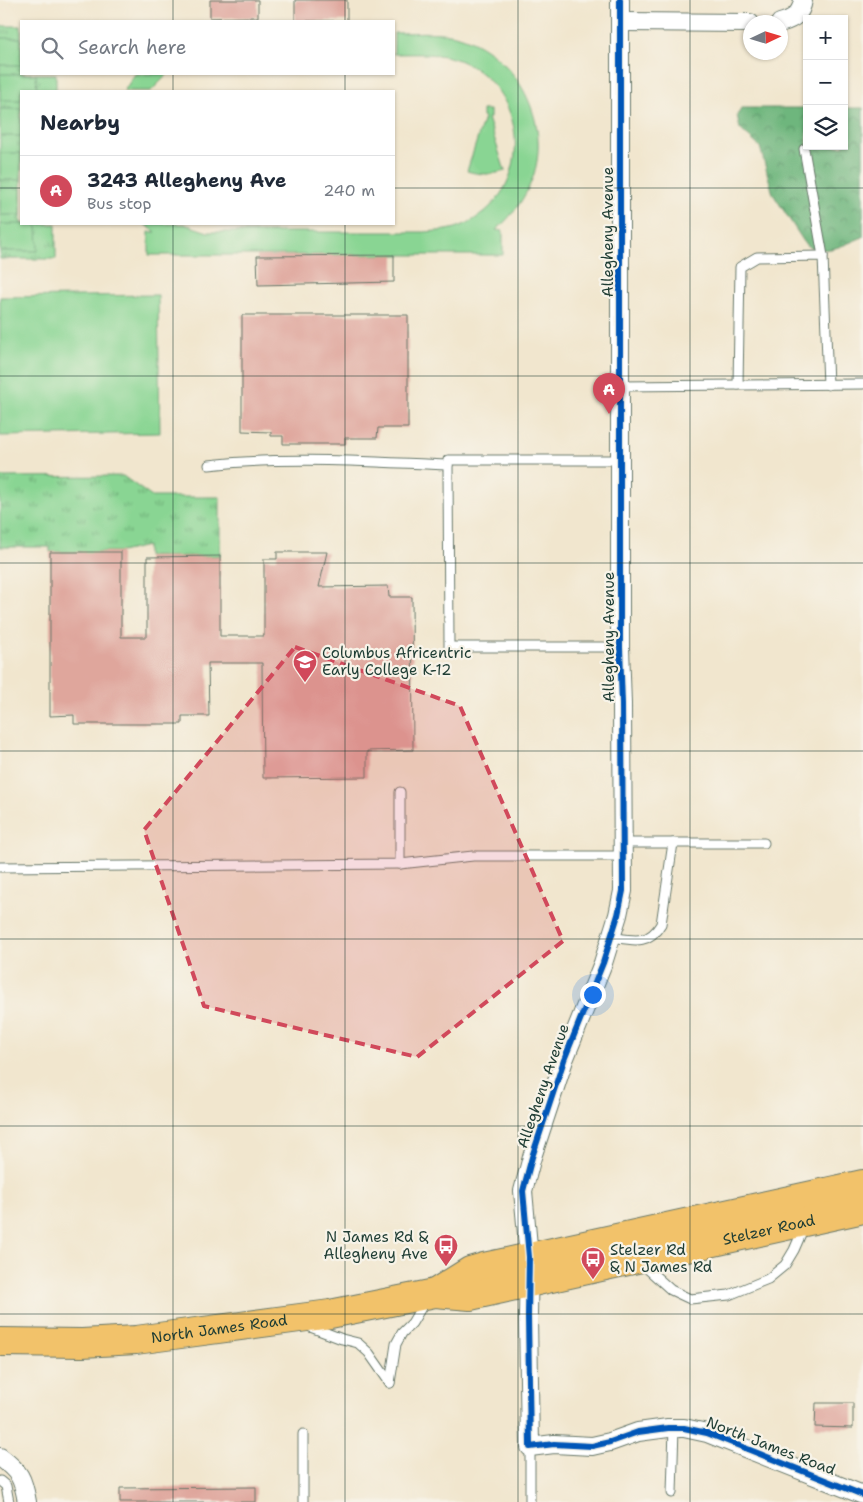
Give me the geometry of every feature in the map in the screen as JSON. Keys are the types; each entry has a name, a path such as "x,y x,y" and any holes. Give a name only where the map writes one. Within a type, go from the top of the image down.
{"main road":[{"name":"Stelzer Road","path":"529,1257 863,1184"},
{"name":"Stelzer Road","path":"528,1284 863,1209"},
{"name":"North James Road","path":"432,1294 470,1271 529,1257"},
{"name":"North James Road","path":"0,1342 82,1343 136,1340 294,1320 432,1294 470,1296 528,1284"}],"street":[{"name":"Allegheny Avenue","path":"529,1257 523,1191 532,1156 564,1060 603,964 623,891 620,647 620,0"},
{"path":"788,21 793,20 802,9 803,0"},
{"path":"620,22 743,23"},
{"path":"529,1257 530,1447"},
{"name":"North James Road","path":"530,1447 554,1444 592,1446 638,1432 674,1428 707,1432 863,1495"},
{"path":"0,1457 16,1469 24,1485 27,1502"}],"lane":[{"path":"804,150 823,256 828,385"},
{"path":"738,385 740,267 756,257 823,256"},
{"path":"621,386 863,384"},
{"path":"209,465 258,460 324,460 448,465"},
{"path":"620,647 449,647 448,460 621,460"},
{"path":"400,792 400,864"},
{"path":"611,938 644,940 657,931 660,924 673,843"},
{"path":"0,867 400,864 473,856 622,849 673,843 764,843"},
{"path":"637,1260 671,1290 690,1299 729,1295 768,1279 784,1266 794,1250 805,1222"},
{"path":"294,1320 342,1339 358,1343 369,1353 390,1383 396,1344 402,1333 432,1294"},
{"path":"672,1493 674,1428"},
{"path":"303,1434 303,1502"},
{"path":"530,1447 530,1502"},
{"path":"0,1481 6,1486 9,1502"}],"highlighted area":[{"path":"295,647 460,706 563,941 417,1057 204,1006 144,830"}],"green space":[{"path":"0,26 20,26 20,75 56,75 56,90 20,90 20,225 56,225 56,259 0,259"},
{"path":"420,32 454,35 482,46 499,59 514,75 525,94 533,114 538,135 538,156 533,177 526,192 513,212 496,230 503,231 503,255 149,255 149,232 156,232 146,225 187,225 208,232 423,232 456,228 485,212 502,192 512,169 515,144 512,119 502,96 485,76 453,58 419,54 395,54 395,33"},
{"path":"0,38 20,38 20,65 0,65"},
{"path":"0,74 36,75 37,90 20,90 20,100 0,100"},
{"path":"134,75 167,75 152,90 125,90"},
{"path":"742,108 803,108 803,150 848,150 848,108 863,108 863,237 841,246 821,250 806,245 773,194 760,147 740,129 737,115"},
{"path":"0,109 20,109 20,136 0,136"},
{"path":"482,110 490,110 490,118 488,118 505,171 486,174 467,171 484,118 482,117"},
{"path":"0,153 20,153 20,180 0,180"},
{"path":"0,188 20,188 20,215 0,215"},
{"path":"0,224 37,225 38,251 0,251"},
{"path":"158,295 160,433 0,436 0,297"},
{"path":"123,476 152,497 220,497 220,556 147,557 147,546 121,552 97,552 97,570 81,552 50,552 50,547 0,547 0,477"}],"building":[{"path":"210,0 258,0 258,17 210,18"},
{"path":"295,0 347,0 347,20 295,20"},
{"path":"394,255 394,282 258,285 257,256"},
{"path":"242,315 408,315 408,428 378,428 377,438 345,438 345,444 283,444 283,436 271,436 271,432 242,431"},
{"path":"50,552 121,552 121,637 147,637 147,557 220,556 220,636 264,636 264,559 277,559 277,552 327,552 319,587 388,586 389,597 412,597 413,750 367,751 367,777 263,778 262,663 208,663 209,716 182,716 182,724 74,724 74,715 50,716"},
{"path":"816,1403 853,1403 853,1428 815,1427"},
{"path":"256,1487 256,1502 120,1502 120,1488"}],"cycle path":[{"path":"620,0 620,647 623,891 618,915 603,963 564,1060 532,1157 523,1191 529,1257 530,1447 554,1444 592,1446 638,1432 684,1428 707,1433 863,1495"}],"place":[{"name":"3243 Allegheny Ave","path":"609,414"},
{"name":"Columbus Africentric Early College K-12","path":"305,683"},
{"name":"N James Rd & Allegheny Ave","path":"446,1267"},
{"name":"Stelzer Rd & N James Rd","path":"593,1280"}]}
